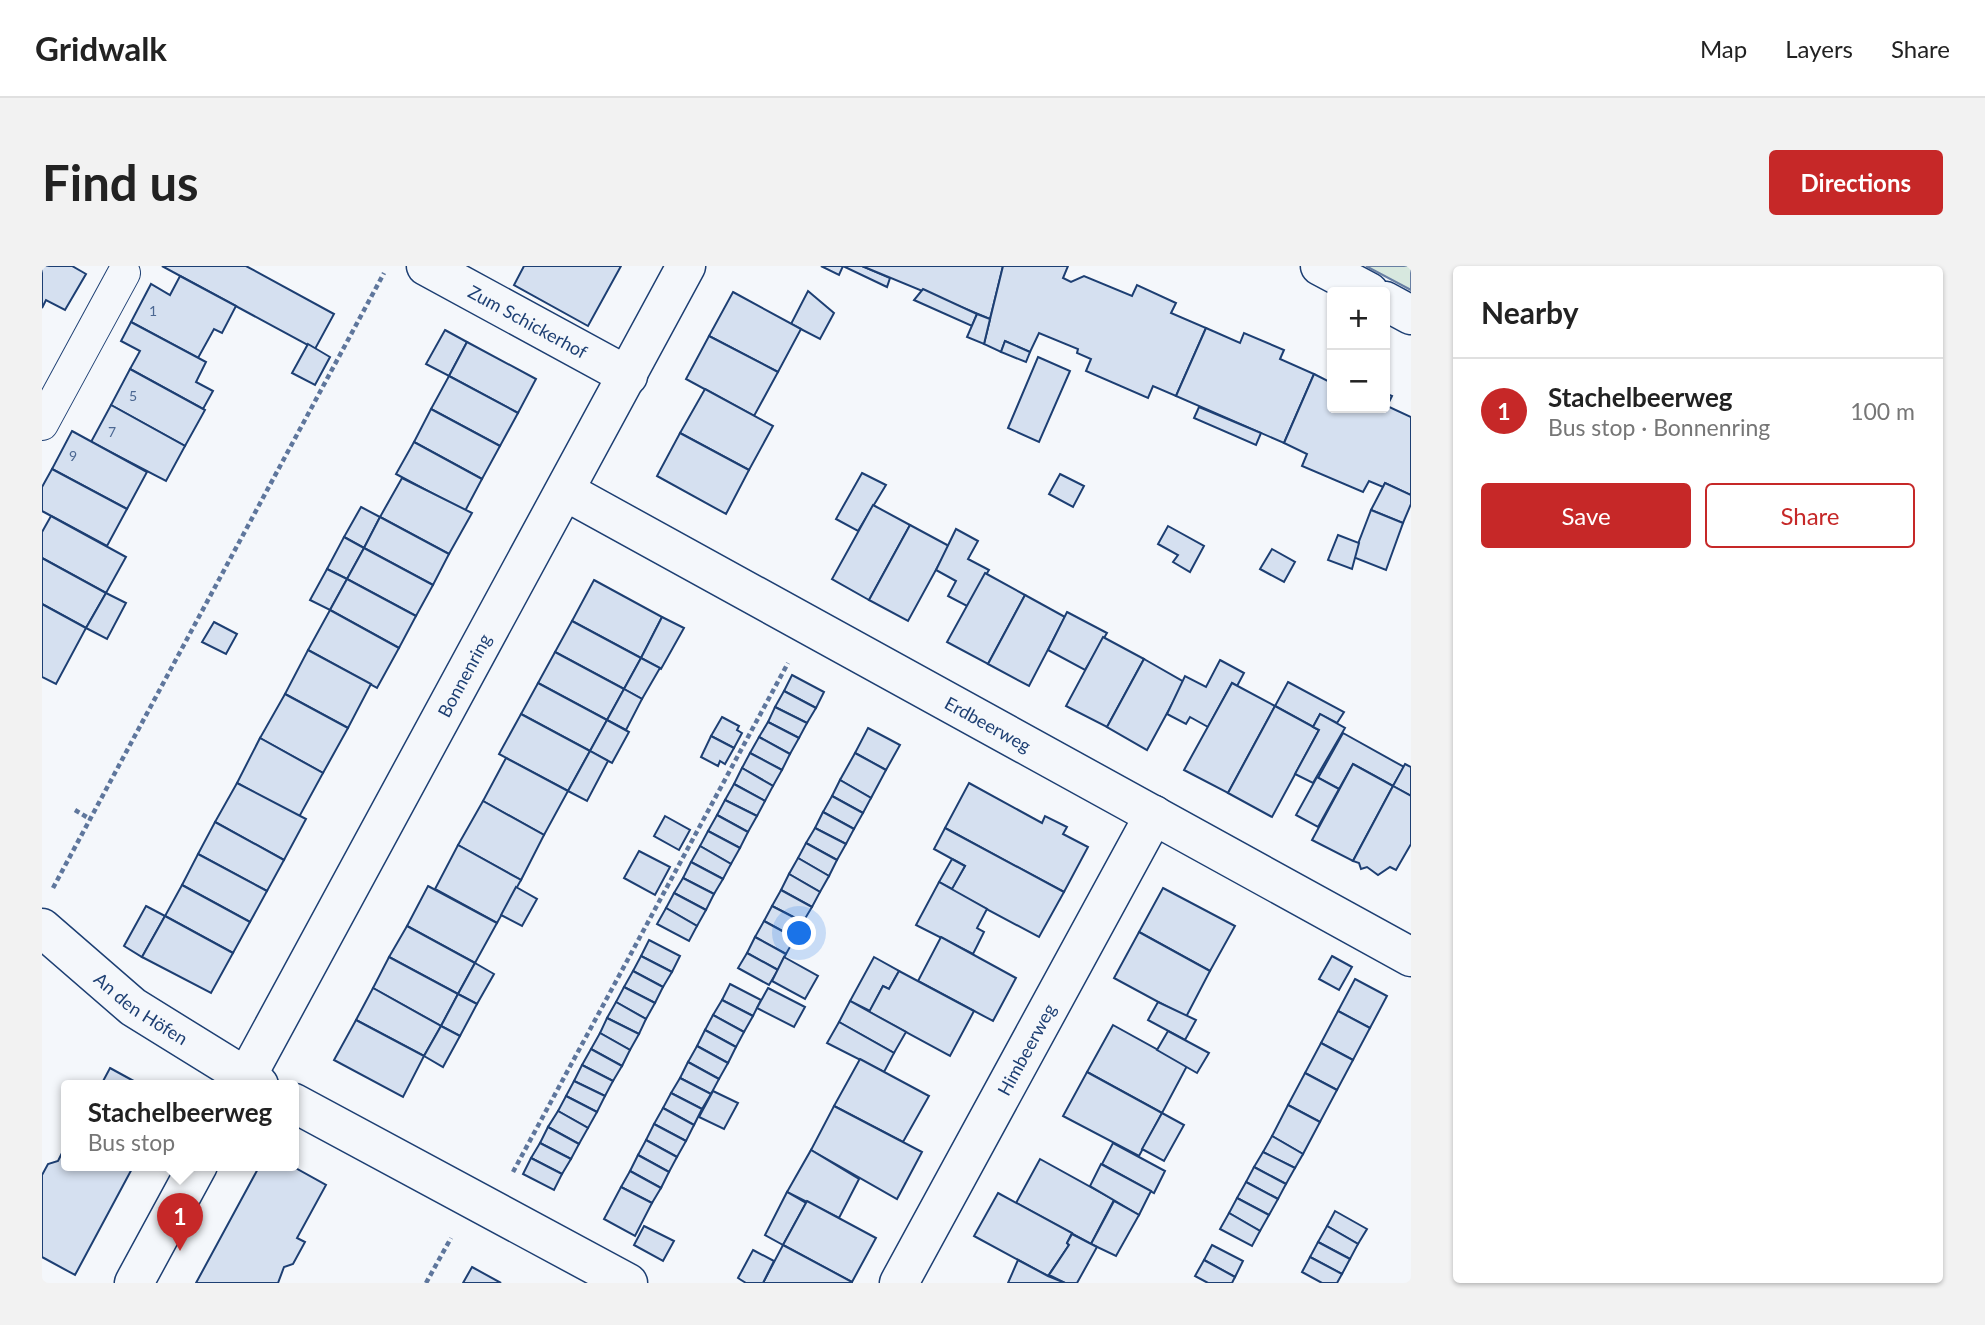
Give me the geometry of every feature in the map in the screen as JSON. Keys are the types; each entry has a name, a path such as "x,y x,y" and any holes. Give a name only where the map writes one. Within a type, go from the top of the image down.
{"street":[{"name":"Zum Schickerhof","path":"426,266 628,376"},
{"name":"Bonnenring","path":"250,1080 686,266"},
{"path":"1320,266 1360,287"},
{"path":"42,424 124,273"},
{"path":"1390,304 1411,315"},
{"name":"Erdbeerweg","path":"565,491 1411,957"},
{"name":"Himbeerweg","path":"899,1283 1154,815"},
{"name":"An den Höfen","path":"45,913 133,1007 246,1080"},
{"path":"299,1106 628,1283"},
{"path":"134,1283 195,1171"}],"path":[{"path":"45,913 90,819 387,266"},
{"path":"426,1283 471,1200 516,1170 808,626"},
{"path":"75,810 90,819"}],"shaded area":[{"path":"1366,266 1411,266 1411,290"}],"building":[{"path":"42,266 72,266 86,274 65,310 46,300 42,308"},
{"path":"162,266 246,266 334,314 315,349"},
{"path":"524,266 621,266 588,326 514,285"},
{"path":"821,266 843,266 839,275"},
{"path":"843,266 862,266 890,278 887,287"},
{"path":"862,266 1003,266 990,319"},
{"path":"1003,266 1068,266 1063,278 1071,282 1084,276 1132,296 1137,285 1176,303 1171,313 1206,328 1176,396 1153,386 1148,398 1086,371 1091,359 1077,353 1078,349 1039,333 1030,352 1005,341 1001,352 984,344"},
{"path":"180,276 236,306 222,333 214,329 198,358 131,322 151,284 170,295"},
{"path":"923,289 977,314 972,326 914,300"},
{"path":"808,291 834,313 820,339 791,324"},
{"path":"733,292 801,329 778,372 709,336"},
{"path":"977,314 990,319 984,344 967,337"},
{"path":"131,322 206,362 196,382 213,391 203,409 130,369 140,351 121,341"},
{"path":"1206,328 1240,343 1244,333 1284,350 1280,359 1314,374 1284,443 1176,396"},
{"path":"445,330 467,342 449,376 426,364"},
{"path":"709,336 778,372 754,416 686,379"},
{"path":"1005,341 1030,352 1026,362 1001,352"},
{"path":"467,342 536,379 518,413 449,376"},
{"path":"308,344 330,357 315,385 292,373"},
{"path":"1038,357 1070,371 1039,442 1008,428"},
{"path":"130,369 205,410 185,446 111,405"},
{"path":"1314,374 1327,380 1327,413 1390,413 1390,407 1411,417 1411,495 1385,483 1383,487 1369,481 1363,492 1302,466 1307,454 1284,443"},
{"path":"449,376 518,413 500,446 431,409"},
{"path":"705,389 773,426 749,470 680,433"},
{"path":"111,405 185,446 166,481 91,442"},
{"path":"1199,407 1261,433 1256,445 1194,418"},
{"path":"431,409 500,446 482,479 414,442"},
{"path":"72,431 147,472 127,509 52,469"},
{"path":"680,433 749,470 726,514 657,476"},
{"path":"414,442 482,479 465,511 396,474"},
{"path":"52,469 127,509 107,546 42,511 42,487"},
{"path":"862,473 886,485 858,531 836,519"},
{"path":"1060,474 1084,486 1073,507 1049,494"},
{"path":"402,478 472,513 449,554 380,517"},
{"path":"1385,483 1411,495 1411,504 1403,523 1371,510"},
{"path":"873,505 910,525 869,600 832,579"},
{"path":"361,507 380,517 364,548 344,537"},
{"path":"1371,510 1403,523 1386,570 1353,557"},
{"path":"51,516 126,557 106,593 42,558 42,532"},
{"path":"380,517 449,554 433,585 364,548"},
{"path":"910,525 949,546 908,621 869,600"},
{"path":"1168,526 1204,546 1190,572 1173,562 1178,555 1158,544"},
{"path":"956,529 978,541 968,559 989,570 967,606 948,596 956,581 936,570"},
{"path":"1338,535 1359,543 1352,569 1328,560"},
{"path":"344,537 364,548 347,579 327,569"},
{"path":"364,548 433,585 416,616 347,579"},
{"path":"1272,549 1295,562 1284,582 1260,569"},
{"path":"42,558 106,593 86,628 42,604"},
{"path":"327,569 347,579 330,610 310,600"},
{"path":"985,573 1025,595 988,664 947,642"},
{"path":"347,579 416,616 399,648 330,610"},
{"path":"594,580 662,617 641,658 572,621"},
{"path":"106,593 126,603 107,639 86,628"},
{"path":"1025,595 1065,617 1029,686 988,664"},
{"path":"42,604 86,628 56,684 42,677"},
{"path":"330,610 399,648 377,688 308,650"},
{"path":"1067,612 1107,633 1085,670 1048,650"},
{"path":"662,617 684,628 661,669 641,658"},
{"path":"572,621 641,658 624,689 555,652"},
{"path":"214,622 237,634 226,654 202,642"},
{"path":"1103,637 1144,659 1107,727 1066,706"},
{"path":"308,650 371,684 348,728 285,694"},
{"path":"555,652 624,689 607,720 538,683"},
{"path":"641,658 660,668 642,699 624,689"},
{"path":"1144,659 1184,682 1147,750 1107,727"},
{"path":"1220,660 1244,673 1237,686 1232,683 1208,727 1190,717 1186,724 1167,714 1185,676 1206,687"},
{"path":"792,675 824,692 816,708 784,691"},
{"path":"1288,682 1344,712 1337,723 1320,714 1313,727 1275,706"},
{"path":"538,683 607,720 590,751 521,714"},
{"path":"1232,683 1275,706 1228,793 1184,770"},
{"path":"624,689 642,699 626,730 607,720"},
{"path":"784,691 816,708 807,723 775,707"},
{"path":"285,694 348,728 323,773 260,738"},
{"path":"1275,706 1319,730 1272,817 1228,793"},
{"path":"775,707 807,723 799,738 768,722"},
{"path":"521,714 590,751 568,791 499,754"},
{"path":"1320,714 1345,728 1313,783 1295,774 1319,730 1313,727"},
{"path":"722,717 739,726 737,730 742,733 734,748 711,736"},
{"path":"607,720 629,732 612,763 590,751"},
{"path":"768,722 799,738 790,754 759,737"},
{"path":"868,728 900,745 886,770 855,753"},
{"path":"1343,733 1404,767 1393,786 1353,764 1339,789 1318,778"},
{"path":"711,736 734,748 725,764 720,761 718,766 701,757"},
{"path":"759,737 790,754 782,770 750,753"},
{"path":"260,738 323,773 299,817 237,783"},
{"path":"590,751 608,761 587,801 568,791"},
{"path":"750,753 782,770 773,786 742,768"},
{"path":"855,753 886,770 871,798 840,780"},
{"path":"506,758 568,791 544,835 483,801"},
{"path":"1353,764 1393,786 1353,861 1312,840"},
{"path":"1405,764 1411,767 1411,796 1393,786"},
{"path":"742,768 773,786 765,801 734,784"},
{"path":"1317,777 1339,789 1318,827 1296,815"},
{"path":"840,780 871,798 863,813 832,796"},
{"path":"237,783 306,819 284,860 215,822"},
{"path":"969,783 1042,823 1045,816 1067,827 1063,834 1088,847 1064,892 945,828"},
{"path":"734,784 765,801 757,816 725,800"},
{"path":"1393,786 1411,796 1411,844 1396,870 1390,867 1378,875 1367,867 1361,869 1359,863 1353,861"},
{"path":"832,796 863,813 854,829 823,812"},
{"path":"725,800 757,816 748,832 717,815"},
{"path":"483,801 544,835 521,880 458,845"},
{"path":"823,812 854,829 846,844 815,828"},
{"path":"717,815 748,832 740,848 708,831"},
{"path":"665,816 690,830 679,850 654,836"},
{"path":"215,822 284,860 267,891 198,854"},
{"path":"815,828 846,844 837,860 806,843"},
{"path":"945,828 1064,892 1039,937 951,890 965,866 934,849"},
{"path":"708,831 740,848 731,864 700,846"},
{"path":"806,843 837,860 829,876 798,858"},
{"path":"458,845 521,880 497,923 435,889"},
{"path":"700,846 731,864 723,879 691,862"},
{"path":"639,851 670,867 655,895 624,878"},
{"path":"198,854 267,891 250,922 182,885"},
{"path":"798,858 829,876 820,892 789,874"},
{"path":"952,859 965,866 952,889 939,882"},
{"path":"691,862 723,879 714,894 683,878"},
{"path":"789,874 820,892 812,907 781,890"},
{"path":"683,878 714,894 706,910 674,893"},
{"path":"939,882 987,909 977,928 984,932 973,954 916,925"},
{"path":"182,885 250,922 233,953 165,916"},
{"path":"428,886 497,923 475,963 407,926"},
{"path":"516,887 537,899 522,926 501,915"},
{"path":"1163,888 1235,926 1210,971 1139,932"},
{"path":"781,890 812,907 803,922 772,906"},
{"path":"674,893 706,910 697,926 666,908"},
{"path":"146,906 165,916 142,957 124,946"},
{"path":"772,906 803,922 795,938 764,921"},
{"path":"666,908 697,926 689,941 657,924"},
{"path":"165,916 233,953 211,993 142,957"},
{"path":"764,921 795,938 786,954 755,937"},
{"path":"407,926 475,963 458,994 389,957"},
{"path":"1139,932 1210,971 1186,1017 1114,978"},
{"path":"755,937 786,954 778,970 747,953"},
{"path":"941,937 1016,978 993,1021 918,981"},
{"path":"649,940 680,956 672,972 641,956"},
{"path":"747,953 778,970 769,985 738,968"},
{"path":"641,956 672,972 663,987 633,971"},
{"path":"1332,956 1352,967 1339,990 1319,979"},
{"path":"389,957 458,994 441,1026 373,988"},
{"path":"784,957 818,976 805,999 772,981"},
{"path":"874,957 899,971 889,989 883,986 870,1011 850,1001"},
{"path":"475,963 494,974 477,1004 458,994"},
{"path":"633,971 663,987 655,1003 624,987"},
{"path":"899,971 974,1011 950,1056 869,1012 883,986 889,989"},
{"path":"1355,979 1387,996 1370,1028 1338,1011"},
{"path":"730,984 761,1000 753,1016 722,1000"},
{"path":"624,987 655,1003 646,1019 616,1002"},
{"path":"373,988 441,1026 424,1056 356,1020"},
{"path":"768,988 805,1007 794,1027 757,1008"},
{"path":"458,994 477,1004 460,1036 441,1026"},
{"path":"722,1000 753,1016 744,1032 713,1015"},
{"path":"850,1001 906,1032 894,1053 839,1022"},
{"path":"616,1002 646,1019 639,1034 607,1018"},
{"path":"1158,1002 1196,1020 1185,1040 1148,1020"},
{"path":"1338,1011 1370,1028 1353,1060 1321,1043"},
{"path":"713,1015 744,1032 736,1047 705,1030"},
{"path":"607,1018 639,1034 630,1050 600,1033"},
{"path":"356,1020 424,1056 403,1097 334,1060"},
{"path":"839,1022 894,1053 884,1072 827,1043"},
{"path":"1113,1025 1187,1066 1162,1113 1087,1072"},
{"path":"441,1026 460,1036 443,1067 424,1056"},
{"path":"705,1030 736,1047 728,1063 697,1046"},
{"path":"1168,1031 1209,1053 1197,1073 1157,1050"},
{"path":"600,1033 630,1050 622,1066 591,1049"},
{"path":"1321,1043 1353,1060 1337,1090 1305,1073"},
{"path":"697,1046 728,1063 719,1079 688,1062"},
{"path":"591,1049 622,1066 613,1081 582,1065"},
{"path":"860,1059 929,1096 903,1142 834,1106"},
{"path":"688,1062 719,1079 711,1094 680,1078"},
{"path":"582,1065 613,1081 605,1096 574,1081"},
{"path":"110,1068 132,1080 104,1080"},
{"path":"1087,1072 1162,1113 1139,1156 1063,1116"},
{"path":"1305,1073 1337,1090 1320,1122 1288,1105"},
{"path":"680,1078 711,1094 702,1109 671,1093"},
{"path":"574,1081 605,1096 597,1112 566,1096"},
{"path":"713,1091 738,1103 724,1129 699,1117"},
{"path":"671,1093 702,1109 694,1125 663,1108"},
{"path":"566,1096 597,1112 588,1128 558,1111"},
{"path":"1288,1105 1320,1122 1303,1154 1272,1136"},
{"path":"834,1106 922,1152 897,1199 811,1150"},
{"path":"663,1108 694,1125 686,1141 654,1124"},
{"path":"558,1111 588,1128 579,1144 548,1127"},
{"path":"1162,1113 1184,1125 1164,1161 1142,1149"},
{"path":"654,1124 686,1141 677,1157 646,1140"},
{"path":"548,1127 579,1144 571,1159 540,1143"},
{"path":"1272,1136 1303,1154 1295,1168 1263,1152"},
{"path":"646,1140 677,1157 669,1172 638,1155"},
{"path":"540,1143 571,1159 562,1174 531,1158"},
{"path":"1113,1143 1165,1171 1154,1193 1102,1164"},
{"path":"811,1150 859,1179 839,1218 787,1192"},
{"path":"1263,1152 1295,1168 1286,1184 1254,1167"},
{"path":"61,1155 61,1171 131,1171 75,1275 42,1257 42,1175 48,1164 58,1161"},
{"path":"638,1155 669,1172 661,1188 630,1171"},
{"path":"531,1158 562,1174 554,1190 523,1174"},
{"path":"1040,1159 1114,1200 1091,1244 1016,1203"},
{"path":"1101,1164 1151,1191 1139,1215 1090,1186"},
{"path":"1254,1167 1286,1184 1278,1199 1246,1182"},
{"path":"299,1170 326,1185 297,1238 305,1242 293,1264 284,1267 278,1283 196,1283 257,1171"},
{"path":"630,1171 661,1188 652,1203 621,1187"},
{"path":"1246,1182 1278,1199 1269,1215 1237,1198"},
{"path":"621,1187 652,1203 635,1236 604,1219"},
{"path":"787,1192 806,1203 783,1245 765,1235"},
{"path":"998,1193 1072,1233 1067,1243 1069,1245 1048,1276 974,1236"},
{"path":"1237,1198 1269,1215 1260,1231 1229,1213"},
{"path":"807,1201 876,1238 852,1282 783,1245"},
{"path":"1114,1201 1139,1215 1116,1256 1091,1244"},
{"path":"1335,1211 1367,1229 1358,1244 1327,1226"},
{"path":"1229,1213 1260,1231 1252,1246 1220,1229"},
{"path":"644,1226 674,1241 663,1261 634,1245"},
{"path":"1327,1226 1358,1244 1350,1259 1318,1242"},
{"path":"1072,1234 1097,1247 1077,1283 1065,1283 1049,1275 1069,1245 1067,1243"},
{"path":"1318,1242 1350,1259 1342,1274 1310,1257"},
{"path":"783,1245 852,1282 852,1283 763,1283"},
{"path":"1212,1245 1243,1261 1235,1277 1204,1260"},
{"path":"753,1250 774,1261 763,1283 746,1283 738,1278"},
{"path":"1310,1257 1342,1274 1337,1283 1322,1283 1302,1272"},
{"path":"1018,1260 1048,1276 1065,1283 1008,1283"},
{"path":"1204,1260 1235,1277 1232,1283 1208,1283 1195,1276"},
{"path":"472,1267 501,1283 463,1283"}],"place":[{"name":"Stachelbeerweg","path":"180,1251"}]}
